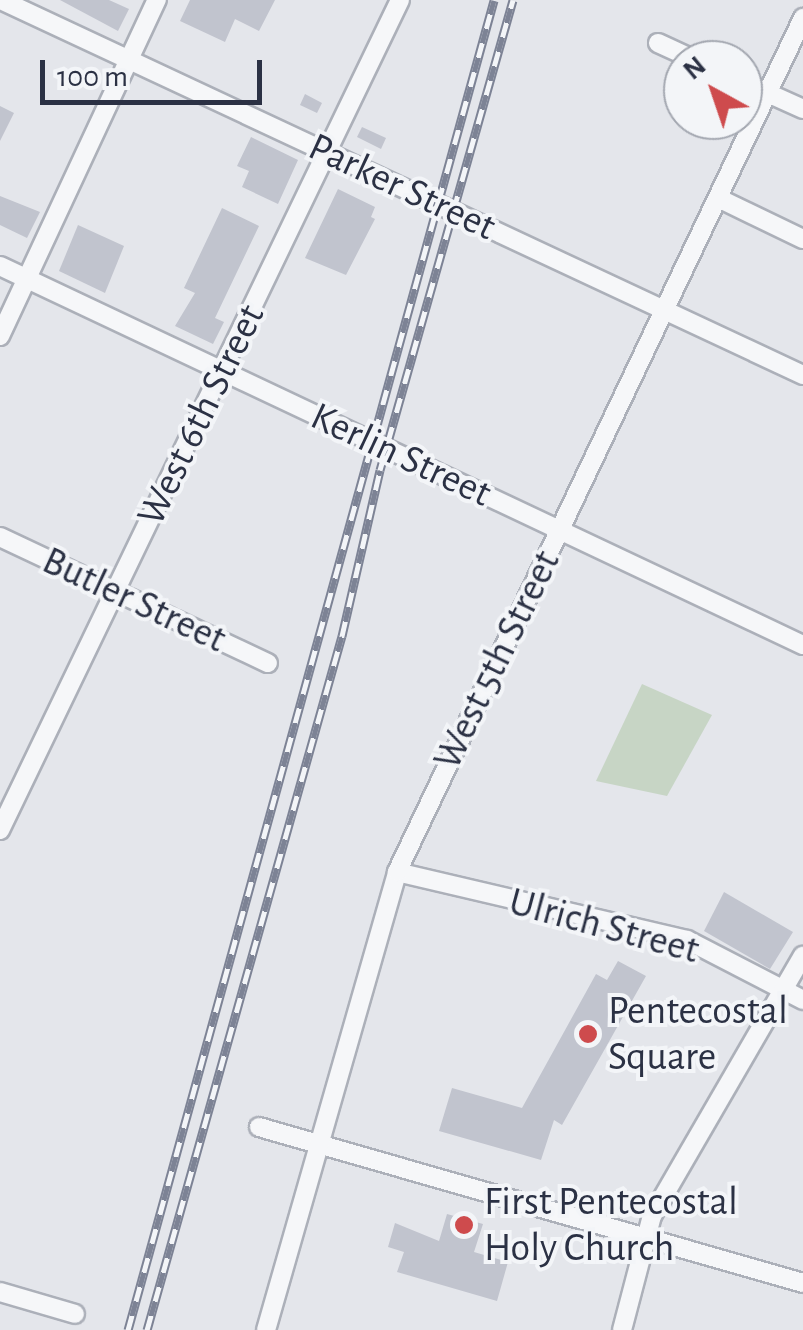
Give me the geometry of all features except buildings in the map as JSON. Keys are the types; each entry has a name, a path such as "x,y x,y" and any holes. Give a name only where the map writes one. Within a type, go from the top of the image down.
{"street":[{"name":"Parker Street","path":"1,0 130,57 803,375"},
{"path":"0,336 157,0"},
{"name":"West 6th Street","path":"0,830 5,809 116,592 400,0"},
{"name":"West 5th Street","path":"266,1330 396,872 803,18"},
{"path":"658,43 663,45"},
{"path":"763,91 803,110"},
{"path":"718,198 803,238"},
{"name":"Kerlin Street","path":"0,266 803,645"},
{"name":"Butler Street","path":"0,536 268,663"},
{"name":"Ulrich Street","path":"396,872 687,940 803,1000"},
{"path":"622,1330 652,1216 803,956"},
{"path":"259,1127 647,1241 803,1282"},
{"path":"0,1292 75,1314"}],"green space":[{"path":"642,684 712,715 667,796 596,781"}],"railway":[{"path":"128,1330 494,0"},
{"path":"147,1330 342,636 380,470 513,0"}],"place":[{"name":"Pentecostal Square","path":"588,1034"},
{"name":"First Pentecostal Holy Church","path":"464,1225"}]}
